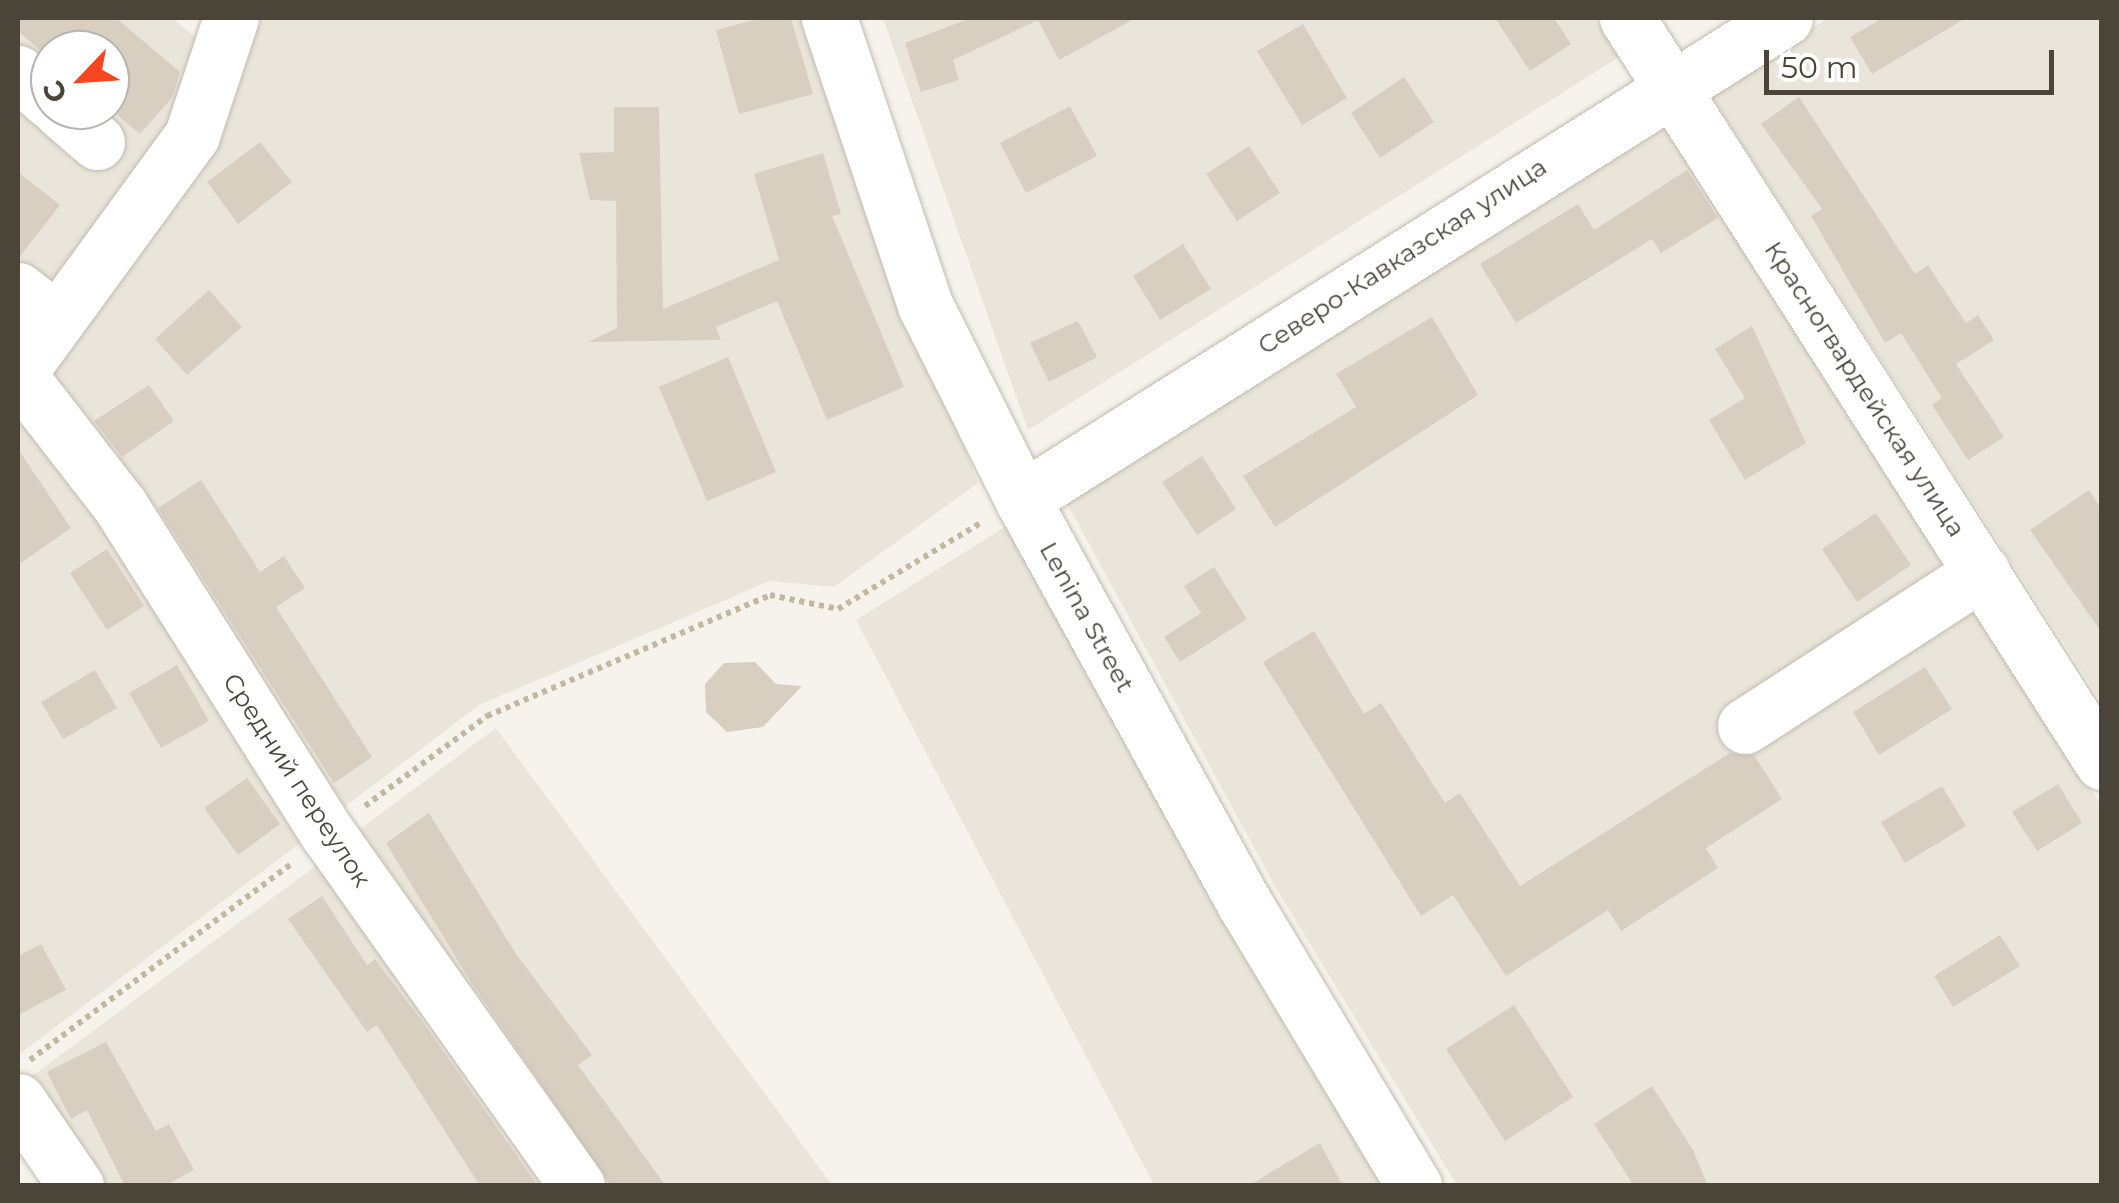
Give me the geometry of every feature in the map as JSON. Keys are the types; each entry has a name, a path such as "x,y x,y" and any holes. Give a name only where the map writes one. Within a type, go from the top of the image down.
{"street":[{"name":"Lenina Street","path":"829,18 926,305 1022,498 1246,906 1414,1186"},
{"name":"Красногвардейская улица","path":"1627,18 2102,762"},
{"name":"Северо-Кавказская улица","path":"1022,498 1670,84 1785,18"},
{"path":"18,374 36,304 192,135 215,27"},
{"name":"Средний переулок","path":"18,374 121,507 328,834 577,1186"},
{"path":"1745,726 1982,572"},
{"path":"18,1101 76,1186"}],"path":[{"path":"18,1069 487,716 770,595 838,609 1022,498"}],"shaded area":[{"path":"18,18 172,18 209,49 180,131 18,353"},
{"path":"247,18 812,18 877,225 978,483 834,587 770,581 479,705 334,815 34,376"},
{"path":"883,18 1594,18 1619,57 1028,430"},
{"path":"1829,18 2101,18 2101,701 1707,89"},
{"path":"1666,116 2101,805 2101,1185 1457,1185 1277,890 1064,498"},
{"path":"18,402 311,835 18,1055"},
{"path":"1013,522 1390,1185 1154,1185 856,620"},
{"path":"496,728 832,1185 595,1185 347,839"},
{"path":"325,859 558,1185 94,1185 24,1082"}],"building":[{"path":"18,18 116,18 180,72 172,98 140,134 130,126 130,30 30,30 30,41 18,31"},
{"path":"762,18 791,18 813,94 739,114 716,30"},
{"path":"971,18 1136,18 1059,60 1038,20 953,60 959,80 921,92 905,43"},
{"path":"1495,18 1554,18 1571,44 1530,71"},
{"path":"1883,18 1966,18 1872,74 1850,37"},
{"path":"1303,24 1347,98 1302,125 1257,51"},
{"path":"1404,77 1434,122 1380,158 1351,113"},
{"path":"1799,97 1915,274 1928,265 1966,323 1978,315 1994,340 1956,364 2004,437 1968,460 1932,405 1942,398 1901,333 1885,343 1811,216 1822,209 1761,124"},
{"path":"1070,106 1097,156 1026,193 1000,143"},
{"path":"614,107 659,107 663,309 779,260 754,174 823,153 841,214 832,216 904,387 827,420 777,301 716,327 721,340 588,342 617,328 616,201 590,200 579,153 614,152"},
{"path":"260,142 292,182 238,224 207,182"},
{"path":"1249,146 1280,193 1237,221 1206,174"},
{"path":"1687,170 1718,218 1661,253 1652,239 1516,323 1480,264 1578,204 1594,230"},
{"path":"18,172 60,205 18,259"},
{"path":"1183,244 1211,289 1160,320 1133,276"},
{"path":"209,290 242,327 187,375 155,339"},
{"path":"1432,317 1478,395 1275,527 1243,476 1356,407 1336,374"},
{"path":"1078,321 1097,357 1049,382 1030,343"},
{"path":"1752,326 1806,443 1745,480 1709,420 1745,398 1715,349"},
{"path":"728,357 776,472 707,501 659,387"},
{"path":"149,385 174,421 122,457 94,421"},
{"path":"18,449 71,528 18,565"},
{"path":"1202,456 1236,509 1197,535 1162,482"},
{"path":"201,480 260,572 284,556 305,588 276,607 372,757 334,783 158,508"},
{"path":"2089,490 2102,510 2102,633 2030,530"},
{"path":"1876,513 1911,565 1857,602 1822,549"},
{"path":"107,549 144,606 107,630 70,573"},
{"path":"1214,567 1247,619 1180,662 1164,637 1201,613 1184,586"},
{"path":"1314,631 1364,714 1381,703 1445,803 1460,793 1520,886 1730,753 1754,755 1782,799 1706,848 1718,868 1621,931 1608,910 1506,976 1453,895 1421,916 1263,662"},
{"path":"755,662 776,684 802,686 763,727 727,732 706,712 705,684 724,663"},
{"path":"177,665 209,721 161,748 129,693"},
{"path":"1925,667 1952,709 1879,755 1853,712"},
{"path":"95,670 117,708 63,739 41,702"},
{"path":"247,778 280,824 238,855 204,808"},
{"path":"2058,784 2082,823 2037,851 2012,812"},
{"path":"1942,786 1966,826 1905,863 1881,822"},
{"path":"429,813 516,954 592,1055 578,1065 666,1186 611,1186 471,982 386,843"},
{"path":"322,896 367,965 375,959 424,1024 538,1186 480,1186 377,1025 367,1032 288,919"},
{"path":"2000,935 2020,966 1953,1007 1934,976"},
{"path":"41,944 66,990 18,1015 18,956"},
{"path":"1514,1005 1573,1097 1505,1141 1446,1049"},
{"path":"106,1042 156,1131 169,1124 194,1170 164,1186 125,1186 87,1110 71,1119 47,1072"},
{"path":"1652,1086 1693,1150 1708,1186 1634,1186 1594,1124"},
{"path":"1320,1143 1343,1186 1248,1186"}]}
